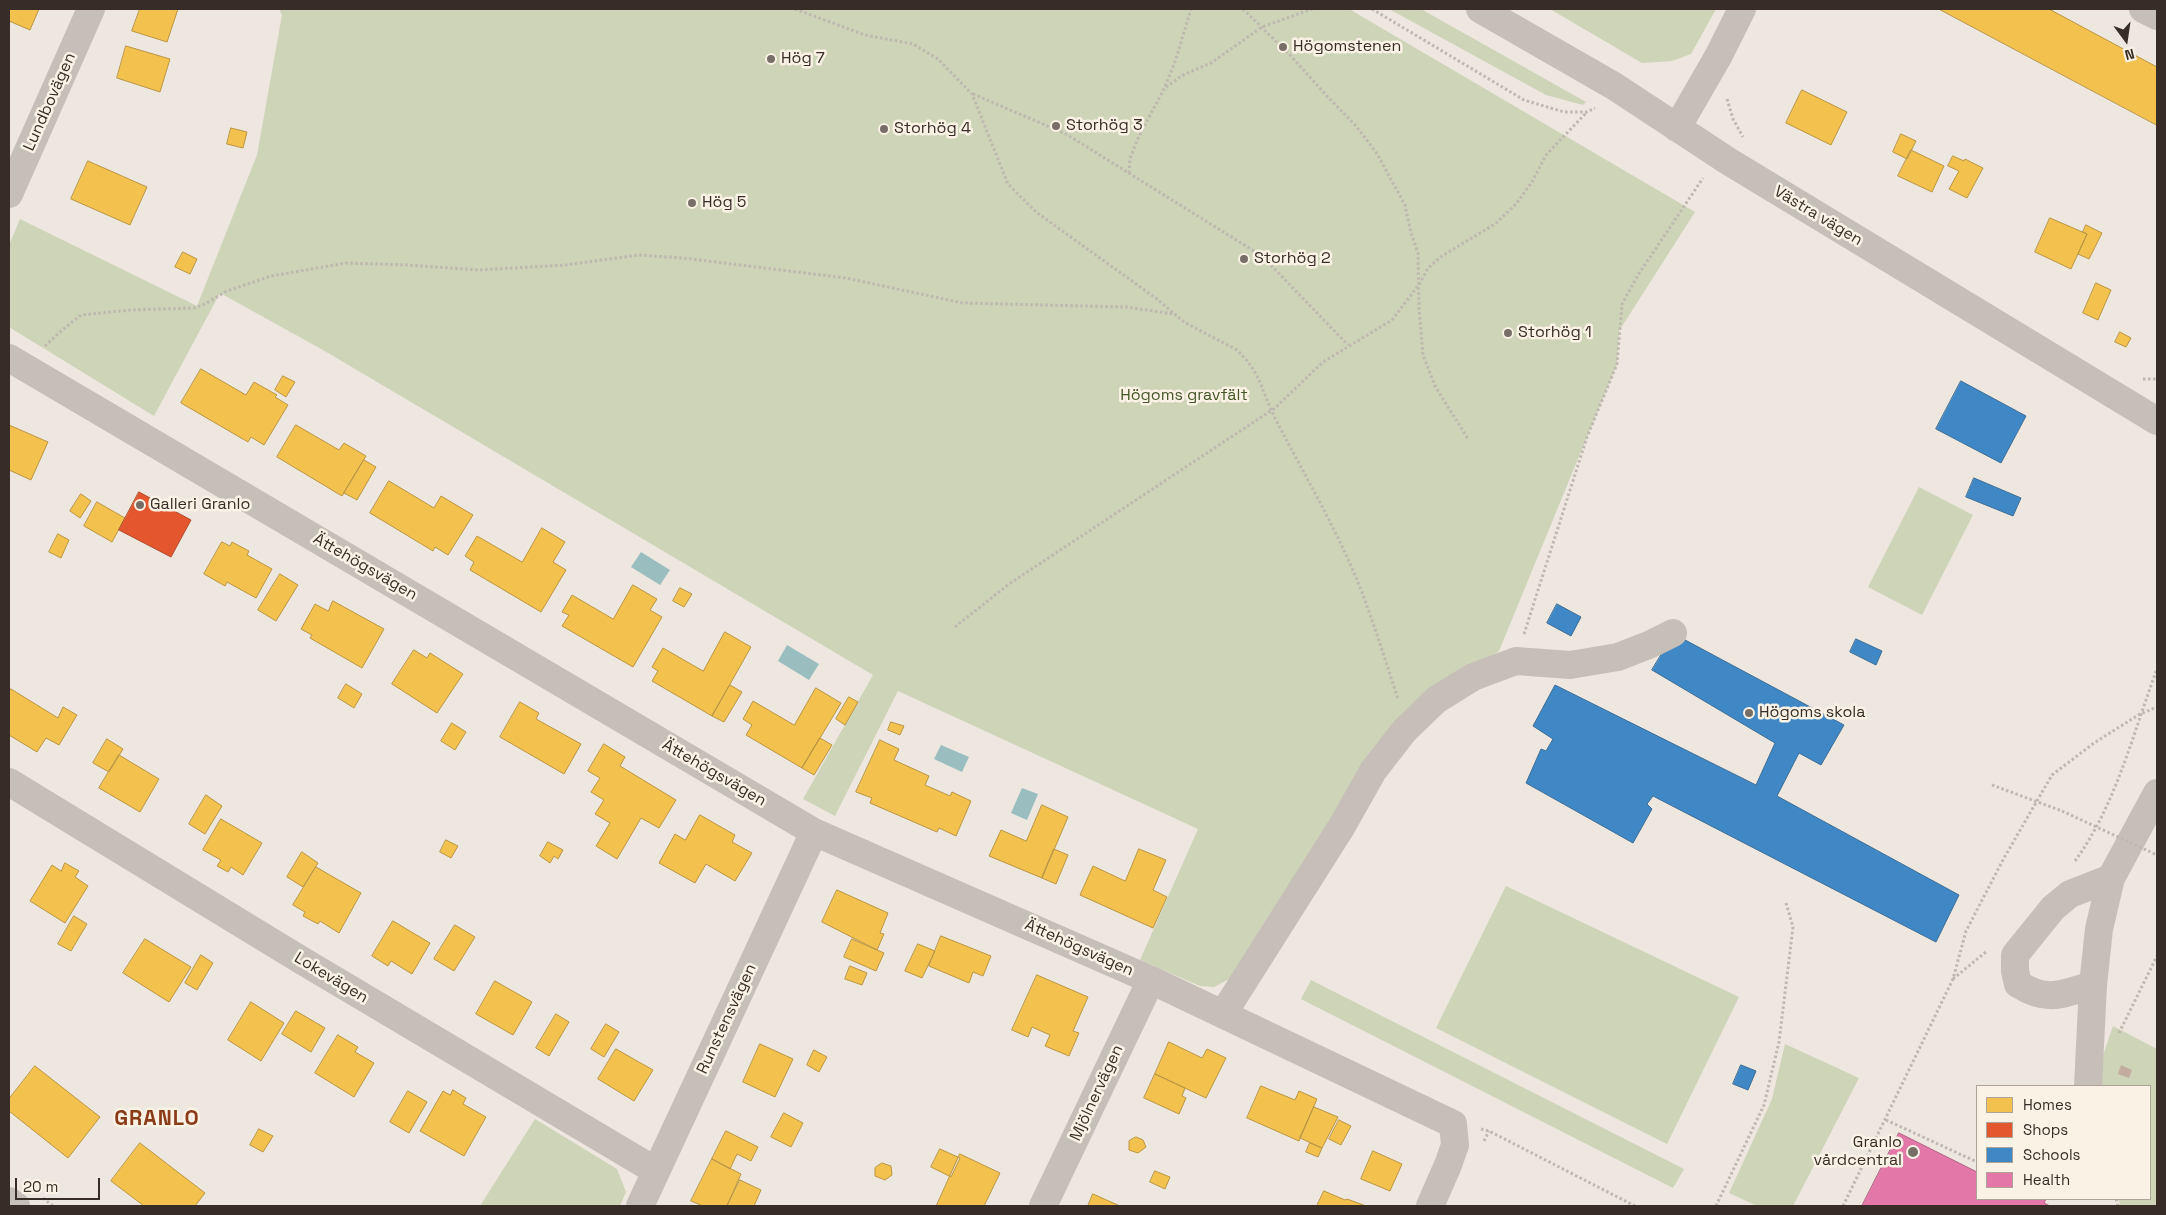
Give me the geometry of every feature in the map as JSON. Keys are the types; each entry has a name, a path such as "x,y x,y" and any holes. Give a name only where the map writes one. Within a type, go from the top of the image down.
{"street":[{"name":"Lundbovägen","path":"9,194 92,9"},
{"name":"Västra vägen","path":"1480,9 1614,86 1677,128 2157,421"},
{"path":"1677,128 1719,55 1742,9"},
{"path":"2143,9 2157,16"},
{"name":"Ättehögsvägen","path":"17,362 814,832 1151,980 1453,1124"},
{"path":"1223,1014 1342,826 1373,771 1408,727 1436,700 1466,682 1516,661 1570,665 1618,657 1673,633"},
{"name":"Lokevägen","path":"9,782 300,960 656,1171"},
{"path":"2088,1085 2093,985 2099,928 2111,878 2157,793"},
{"name":"Runstensvägen","path":"640,1206 814,832"},
{"path":"2093,985 2054,996 2032,993 2018,984 2015,971 2015,955 2058,903 2070,894 2111,878"},
{"name":"Mjölnervägen","path":"1043,1206 1151,980"},
{"path":"1430,1206 1448,1166 1455,1144 1453,1124"},
{"path":"9,1201 16,1206"}],"path":[{"path":"795,9 865,35 913,44 938,59 972,94 1008,184 1036,212 1184,322 1237,350 1243,356 1260,380 1271,411 1339,539 1360,587 1408,727"},
{"path":"1129,173 1130,159 1138,138 1164,89 1175,62 1191,9"},
{"path":"1243,9 1356,126 1376,152 1405,205 1411,233 1418,253 1419,308 1423,355 1435,386 1468,439"},
{"path":"1164,89 1183,75 1211,63 1262,27 1312,9"},
{"path":"1372,9 1524,100 1564,112 1587,112"},
{"path":"972,94 1066,134 1262,256 1348,345"},
{"path":"1727,95 1733,119 1744,139"},
{"path":"954,627 1008,584 1271,411 1323,362 1348,345 1392,320 1420,283 1428,268 1495,224 1516,204 1532,182 1546,155 1587,112 1603,104"},
{"path":"1516,661 1587,437 1617,364 1622,304 1638,275 1706,173"},
{"path":"17,362 81,315 130,310 194,308 227,291 271,276 346,263 479,270 556,265 638,255 683,258 846,278 963,303 1126,307 1174,314"},
{"path":"2071,866 2083,850 2111,798 2157,669"},
{"path":"1842,1206 1886,1120 1953,979 1966,931 2052,775 2094,744 2140,714 2157,707"},
{"path":"1992,785 2062,811 2157,855"},
{"path":"1716,1206 1764,1105 1780,1042 1793,927 1786,903"},
{"path":"1953,979 1994,945"},
{"path":"2117,1036 2157,956"},
{"path":"1886,1120 1976,1162"},
{"path":"1453,1124 1489,1131 1635,1206"}],"green space":[{"name":"Högoms gravfält","path":"279,9 1349,9 1695,212 1619,331 1617,364 1499,651 1490,661 1455,680 1229,979 1214,987 1200,986 1140,960 1198,829 898,691 835,816 803,799 873,675 323,350 220,293 154,416 9,327 9,245 20,219 197,306 257,155 282,15"},
{"path":"1389,9 1421,9 1586,102 1583,105 1546,95"},
{"path":"1550,9 1716,9 1691,54 1672,61 1642,63"},
{"path":"1919,487 1973,515 1922,615 1868,587"},
{"path":"1506,886 1739,997 1667,1144 1436,1028"},
{"path":"1311,980 1684,1169 1673,1188 1301,999"},
{"path":"2113,1026 2157,1049 2157,1206 2121,1206 2118,1200 2151,1200 2151,1085 2097,1085 2096,1076"},
{"path":"1785,1044 1859,1078 1793,1206 1757,1206 1729,1193 1772,1099"},
{"path":"535,1119 617,1169 626,1192 620,1206 480,1206"}],"water":[{"path":"641,552 670,570 660,585 631,567"},
{"path":"787,645 819,664 809,680 778,661"},
{"path":"941,745 969,757 962,772 934,759"},
{"path":"1022,788 1038,794 1027,820 1011,813"}],"building: Homes":[{"path":"9,9 39,9 30,30 9,21"},
{"path":"140,9 178,9 167,42 132,31"},
{"path":"1939,9 2049,9 2157,67 2157,125"},
{"path":"126,46 170,59 160,92 117,78"},
{"path":"1802,90 1847,112 1831,145 1786,123"},
{"path":"231,128 247,132 243,148 227,144"},
{"path":"1901,134 1916,141 1907,159 1893,152"},
{"path":"1911,150 1944,166 1932,192 1898,176"},
{"path":"1953,156 1964,161 1965,159 1983,168 1967,198 1949,189 1959,171 1948,166"},
{"path":"88,161 147,187 130,225 71,199"},
{"path":"2050,218 2087,234 2071,269 2035,252"},
{"path":"2086,225 2102,233 2089,259 2078,254 2087,234 2083,232"},
{"path":"183,252 197,259 190,274 175,267"},
{"path":"2096,283 2111,290 2098,320 2083,313"},
{"path":"2120,332 2131,338 2126,347 2115,342"},
{"path":"201,369 246,395 254,382 277,395 275,397 288,405 264,445 251,437 248,442 181,403"},
{"path":"283,376 295,382 286,397 275,390"},
{"path":"9,425 48,442 31,480 9,470"},
{"path":"296,425 339,450 344,443 366,456 342,496 277,457"},
{"path":"364,460 376,467 357,500 344,493"},
{"path":"389,481 434,508 441,496 473,515 448,555 435,547 433,551 370,513"},
{"path":"81,494 91,501 80,518 70,511"},
{"path":"97,502 125,518 112,542 84,526"},
{"path":"542,528 565,542 553,562 566,570 541,612 470,570 474,562 465,556 477,536 522,562"},
{"path":"58,534 69,540 61,558 49,552"},
{"path":"222,542 230,546 232,542 249,551 247,555 272,569 256,598 227,582 225,586 204,574"},
{"path":"280,574 298,585 276,621 258,610"},
{"path":"633,585 657,599 650,610 662,617 633,667 562,626 569,615 562,612 572,595 613,619"},
{"path":"680,588 692,594 684,607 673,601"},
{"path":"333,601 384,629 362,668 310,638 312,635 301,629 315,604 328,611"},
{"path":"725,632 751,647 712,716 652,681 658,671 652,667 663,648 703,671"},
{"path":"414,650 427,658 430,653 463,674 437,713 392,684"},
{"path":"346,684 362,694 354,708 338,698"},
{"path":"730,685 742,692 724,722 712,716"},
{"path":"816,688 841,703 802,768 746,735 752,725 743,719 753,701 794,725"},
{"path":"11,689 58,718 63,707 77,715 59,745 46,738 37,752 9,735 9,693"},
{"path":"849,697 858,702 845,725 836,719"},
{"path":"520,702 539,713 536,719 581,744 564,774 500,737"},
{"path":"891,722 904,726 900,735 888,730"},
{"path":"452,723 466,732 455,750 441,741"},
{"path":"820,738 832,745 814,775 802,768"},
{"path":"107,739 123,749 109,772 93,763"},
{"path":"880,740 899,749 894,760 929,776 925,785 950,796 952,792 971,801 956,836 939,828 937,832 870,803 872,798 856,792"},
{"path":"604,744 625,757 620,766 676,800 659,828 641,818 617,859 596,846 610,823 595,814 604,800 591,792 600,778 588,771"},
{"path":"119,755 159,779 140,812 99,788"},
{"path":"206,795 222,806 205,834 189,824"},
{"path":"1042,805 1068,817 1042,878 989,856 1001,830 1026,841"},
{"path":"700,815 735,835 732,842 752,853 735,881 706,864 695,883 659,863 675,834 685,840"},
{"path":"221,819 262,843 243,875 231,867 228,872 217,866 221,860 203,850"},
{"path":"446,840 458,846 451,858 440,852"},
{"path":"548,842 563,850 558,859 554,856 550,863 540,856"},
{"path":"1054,849 1068,855 1056,884 1042,878"},
{"path":"1139,849 1166,860 1153,890 1167,897 1153,928 1080,895 1093,866 1125,881"},
{"path":"302,852 318,863 303,887 287,877"},
{"path":"65,863 79,871 75,877 88,886 65,923 30,901 52,865 61,871"},
{"path":"316,867 361,893 339,933 320,921 318,924 303,916 305,912 293,905"},
{"path":"837,890 888,913 880,933 884,934 877,950 822,922"},
{"path":"74,916 87,924 71,951 58,944"},
{"path":"393,921 430,943 412,974 391,961 388,966 372,956"},
{"path":"455,925 475,937 454,971 434,959"},
{"path":"941,936 991,956 983,976 973,972 969,983 929,966"},
{"path":"145,939 191,967 169,1002 123,973"},
{"path":"852,939 884,953 876,971 844,957"},
{"path":"918,944 935,951 922,978 905,971"},
{"path":"201,955 213,963 197,990 185,983"},
{"path":"850,966 867,973 862,985 845,979"},
{"path":"1037,975 1088,997 1073,1031 1079,1033 1069,1056 1045,1046 1050,1035 1032,1027 1028,1037 1012,1030"},
{"path":"495,981 532,1002 513,1035 476,1014"},
{"path":"251,1002 284,1023 261,1061 228,1040"},
{"path":"296,1011 325,1028 311,1052 282,1034"},
{"path":"556,1014 569,1022 549,1056 536,1048"},
{"path":"606,1024 619,1032 604,1057 591,1049"},
{"path":"338,1035 358,1047 355,1052 374,1063 354,1097 315,1073"},
{"path":"1169,1042 1202,1058 1207,1049 1226,1058 1206,1098 1155,1074"},
{"path":"760,1044 793,1059 775,1097 743,1082"},
{"path":"616,1049 653,1070 634,1101 598,1079"},
{"path":"814,1050 827,1057 819,1072 807,1065"},
{"path":"35,1066 100,1117 68,1158 9,1111 9,1099"},
{"path":"1155,1074 1185,1088 1182,1096 1186,1098 1179,1114 1144,1098"},
{"path":"1261,1086 1295,1100 1299,1091 1317,1099 1299,1141 1247,1118"},
{"path":"453,1090 466,1098 463,1104 486,1117 464,1156 420,1131 443,1091 450,1095"},
{"path":"408,1091 427,1102 409,1133 390,1122"},
{"path":"1314,1107 1338,1117 1322,1148 1300,1138"},
{"path":"784,1113 803,1123 791,1147 771,1137"},
{"path":"1339,1120 1351,1126 1341,1145 1329,1139"},
{"path":"259,1129 273,1136 263,1152 250,1145"},
{"path":"726,1131 758,1147 751,1161 737,1154 730,1169 712,1159"},
{"path":"1136,1137 1143,1140 1146,1147 1138,1153 1129,1150 1129,1141"},
{"path":"140,1143 205,1193 195,1206 144,1206 111,1181"},
{"path":"1310,1143 1322,1148 1318,1157 1306,1152"},
{"path":"940,1149 960,1158 951,1177 931,1167"},
{"path":"1373,1151 1402,1164 1390,1191 1361,1179"},
{"path":"960,1154 1000,1173 984,1206 937,1205"},
{"path":"712,1159 741,1174 727,1206 703,1206 691,1201"},
{"path":"882,1163 891,1166 892,1175 885,1180 875,1176 875,1168"},
{"path":"1155,1171 1170,1177 1165,1189 1150,1182"},
{"path":"740,1180 761,1190 754,1206 727,1206"},
{"path":"1324,1191 1345,1200 1347,1199 1366,1206 1317,1206"},
{"path":"1093,1194 1120,1206 1088,1206"}],"building: Shops":[{"path":"139,492 191,520 171,557 119,530"}],"building: Schools":[{"path":"1961,381 2026,416 2001,463 1936,429"},
{"path":"1974,478 2021,498 2013,516 1966,497"},
{"path":"1557,604 1581,617 1571,636 1547,623"},
{"path":"1674,634 1844,725 1821,765 1799,753 1777,796 1959,895 1936,942 1653,796 1647,804 1652,809 1633,843 1526,783 1541,749 1546,751 1553,739 1533,726 1555,685 1756,785 1775,743 1652,670"},
{"path":"1856,639 1882,651 1876,665 1850,652"},
{"path":"1741,1065 1756,1071 1748,1090 1733,1084"}],"building: Health":[{"name":"Granlo vårdcentral","path":"1899,1133 1976,1172 1976,1200 2046,1200 2044,1203 2050,1206 1862,1206"}],"building: Other":[{"path":"2121,1065 2132,1070 2129,1078 2118,1074"}],"place":[{"name":"Högomstenen","path":"1283,47"},
{"name":"Hög 7","path":"771,59"},
{"name":"Storhög 3","path":"1056,126"},
{"name":"Storhög 4","path":"884,129"},
{"name":"Hög 5","path":"692,203"},
{"name":"Storhög 2","path":"1244,259"},
{"name":"Storhög 1","path":"1508,333"},
{"name":"Galleri Granlo","path":"140,505"},
{"name":"Högoms skola","path":"1749,713"},
{"name":"Granlo vårdcentral","path":"1913,1152"}],"district":[{"name":"GRANLO","path":"157,1119"}]}
